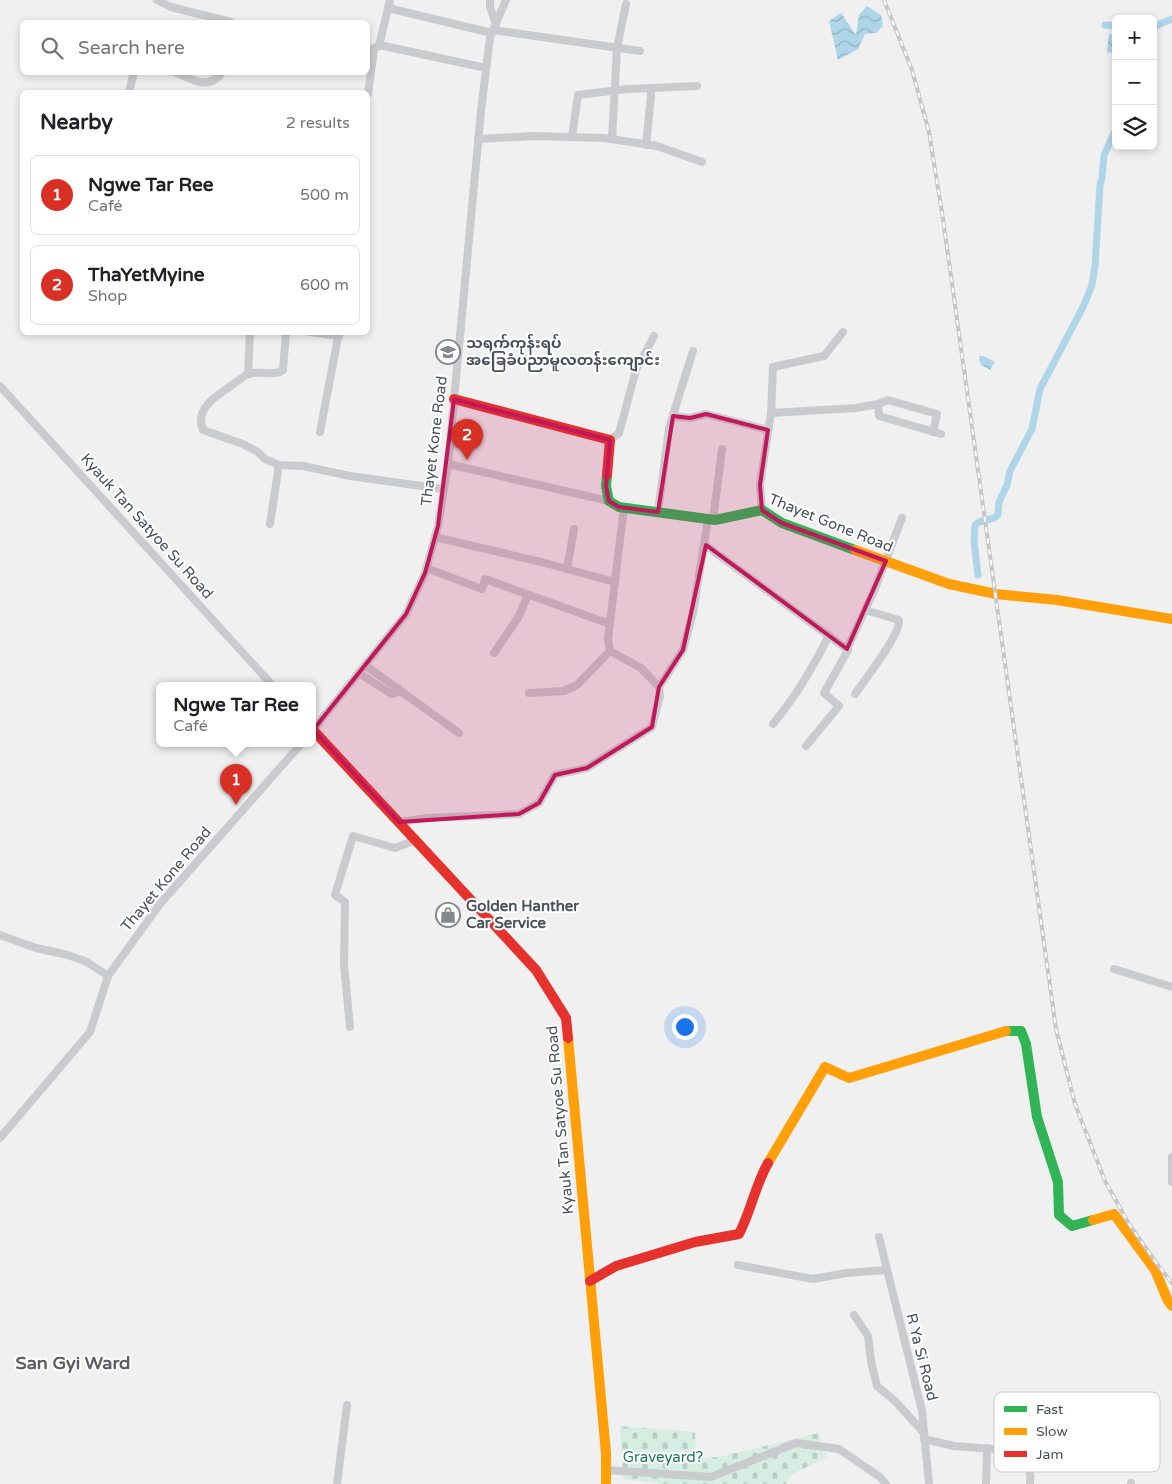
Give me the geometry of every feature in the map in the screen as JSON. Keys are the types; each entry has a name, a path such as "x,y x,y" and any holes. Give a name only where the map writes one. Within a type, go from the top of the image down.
{"street":[{"path":"157,0 171,7 223,20"},
{"path":"490,0 494,29"},
{"name":"Thayet Kone Road","path":"316,726 406,614 426,568 435,537 448,464 478,139 490,37 506,0"},
{"path":"368,90 373,49 389,4 494,29 640,51"},
{"path":"612,139 617,48 626,4"},
{"path":"373,49 384,46 486,68"},
{"path":"130,90 133,75"},
{"path":"181,75 195,82 209,83 216,80 220,75"},
{"path":"572,137 578,95 616,90 697,86"},
{"path":"646,145 651,96 650,88"},
{"path":"478,139 534,136 612,139 657,146 702,162"},
{"path":"762,510 760,485 770,413 773,368 824,356 842,332"},
{"path":"248,374 250,335"},
{"path":"286,335 283,370 277,373 248,374 210,401 203,411 200,425 203,430 243,444 258,452 265,459 279,465 303,466 350,476 443,489"},
{"path":"320,432 339,335"},
{"path":"448,464 609,501 606,486 610,440 619,433 636,370 654,336"},
{"path":"658,512 669,428 693,351"},
{"name":"Kyauk Tan Satyoe Su Road","path":"0,386 269,682"},
{"path":"454,399 610,440"},
{"path":"770,413 856,408 888,400 937,414 937,433 879,416 878,404"},
{"path":"673,416 690,418 706,414 768,430"},
{"path":"659,687 683,650 693,613 722,449"},
{"path":"270,524 279,465"},
{"name":"Thayet Gone Road","path":"609,501 624,507 711,519 762,510 782,523 949,584 996,594 1057,600 1172,619"},
{"path":"610,651 608,639 624,507"},
{"path":"806,746 839,706 824,693 865,610 902,518"},
{"path":"567,569 574,529"},
{"path":"435,537 615,582"},
{"path":"705,545 847,649"},
{"path":"426,568 482,589 485,579 610,624"},
{"path":"494,653 519,616 528,595"},
{"path":"855,694 892,640 900,623 899,620 865,610"},
{"path":"773,724 790,703 810,672 829,635"},
{"path":"399,822 427,818 519,814 539,803 555,775 587,768 652,727 660,696 659,687 640,668 610,651"},
{"path":"528,693 564,691 577,686 610,651"},
{"path":"366,666 459,732"},
{"path":"359,673 391,694 396,693 398,688"},
{"name":"Kyauk Tan Satyoe Su Road","path":"316,733 536,970 566,1018 606,1453 606,1484"},
{"name":"Thayet Kone Road","path":"0,1138 90,1032 108,976 160,904 298,747"},
{"path":"350,1027 344,964 345,902 334,895 353,836 395,848 416,840"},
{"path":"0,934 36,948 68,955 87,962 108,976"},
{"path":"1114,969 1172,987"},
{"path":"590,1281 616,1266 695,1242 739,1234 746,1222 759,1179 825,1067 849,1078 1009,1030 1021,1031 1026,1044 1037,1117 1058,1182 1060,1215 1072,1226 1114,1214 1155,1270 1172,1306"},
{"path":"1172,1157 1172,1182"},
{"name":"R Ya Si Road","path":"879,1238 922,1412 929,1484"},
{"path":"738,1265 813,1279 887,1270"},
{"path":"854,1315 868,1336 877,1386 895,1400 924,1436 954,1446 994,1449"},
{"path":"337,1484 347,1404"},
{"path":"606,1470 711,1477 796,1444 838,1449 880,1477 886,1484"},
{"path":"986,1484 987,1448"}],"highlighted area":[{"path":"454,399 610,440 606,486 609,501 619,507 658,512 673,416 690,418 706,414 768,430 760,485 762,510 782,523 886,561 847,649 706,545 683,650 659,687 652,727 587,768 555,775 539,803 519,814 399,822 313,730 406,614 425,573 438,526"}],"green space":[{"name":"Graveyard?","path":"620,1426 695,1432 696,1458 719,1457 819,1433 826,1458 792,1474 786,1484 664,1484 623,1479"}],"water":[{"path":"867,6 881,15 883,26 876,33 865,34 858,49 838,60 829,21 841,13 856,35 859,15"},
{"path":"1109,34 1112,34 1112,53 1107,52"},
{"path":"980,356 995,362 990,370 981,365"}],"waterway":[{"path":"1157,25 1172,19"},
{"path":"1105,25 1112,26"},
{"path":"978,575 974,541 975,525 998,515 999,502 1007,485 1010,471 1032,429 1040,389 1083,307 1092,285 1104,155 1112,138"}],"railway":[{"path":"884,0 912,70 929,132 943,219 1056,1029 1075,1104 1105,1181 1129,1224 1172,1283"}],"traffic: fast":[{"path":"607,475 606,486 609,501 619,507 715,520 762,510 782,523 855,550"},
{"path":"1006,1031 1021,1031 1026,1044 1037,1117 1058,1182 1059,1215 1072,1226 1093,1220"}],"traffic: slow":[{"path":"855,550 949,584 996,594 1057,600 1172,619"},
{"path":"768,1163 825,1067 849,1078 1006,1031"},
{"path":"568,1038 606,1453 606,1484"},
{"path":"1093,1220 1114,1214 1155,1270 1172,1306"}],"traffic: jam":[{"path":"454,399 610,440 607,475"},
{"path":"316,733 536,970 566,1018 568,1038"},
{"path":"590,1281 616,1266 695,1242 739,1234 768,1163"}],"place":[{"name":"သရက်ကုန်းရပ် အခြေခံပညာမူလတန်းကျောင်း","path":"448,352"},
{"name":"ThaYetMyine","path":"467,460"},
{"name":"Ngwe Tar Ree","path":"236,805"},
{"name":"Golden Hanther Car Service","path":"448,915"}],"district":[{"name":"San Gyi Ward","path":"73,1363"}]}
